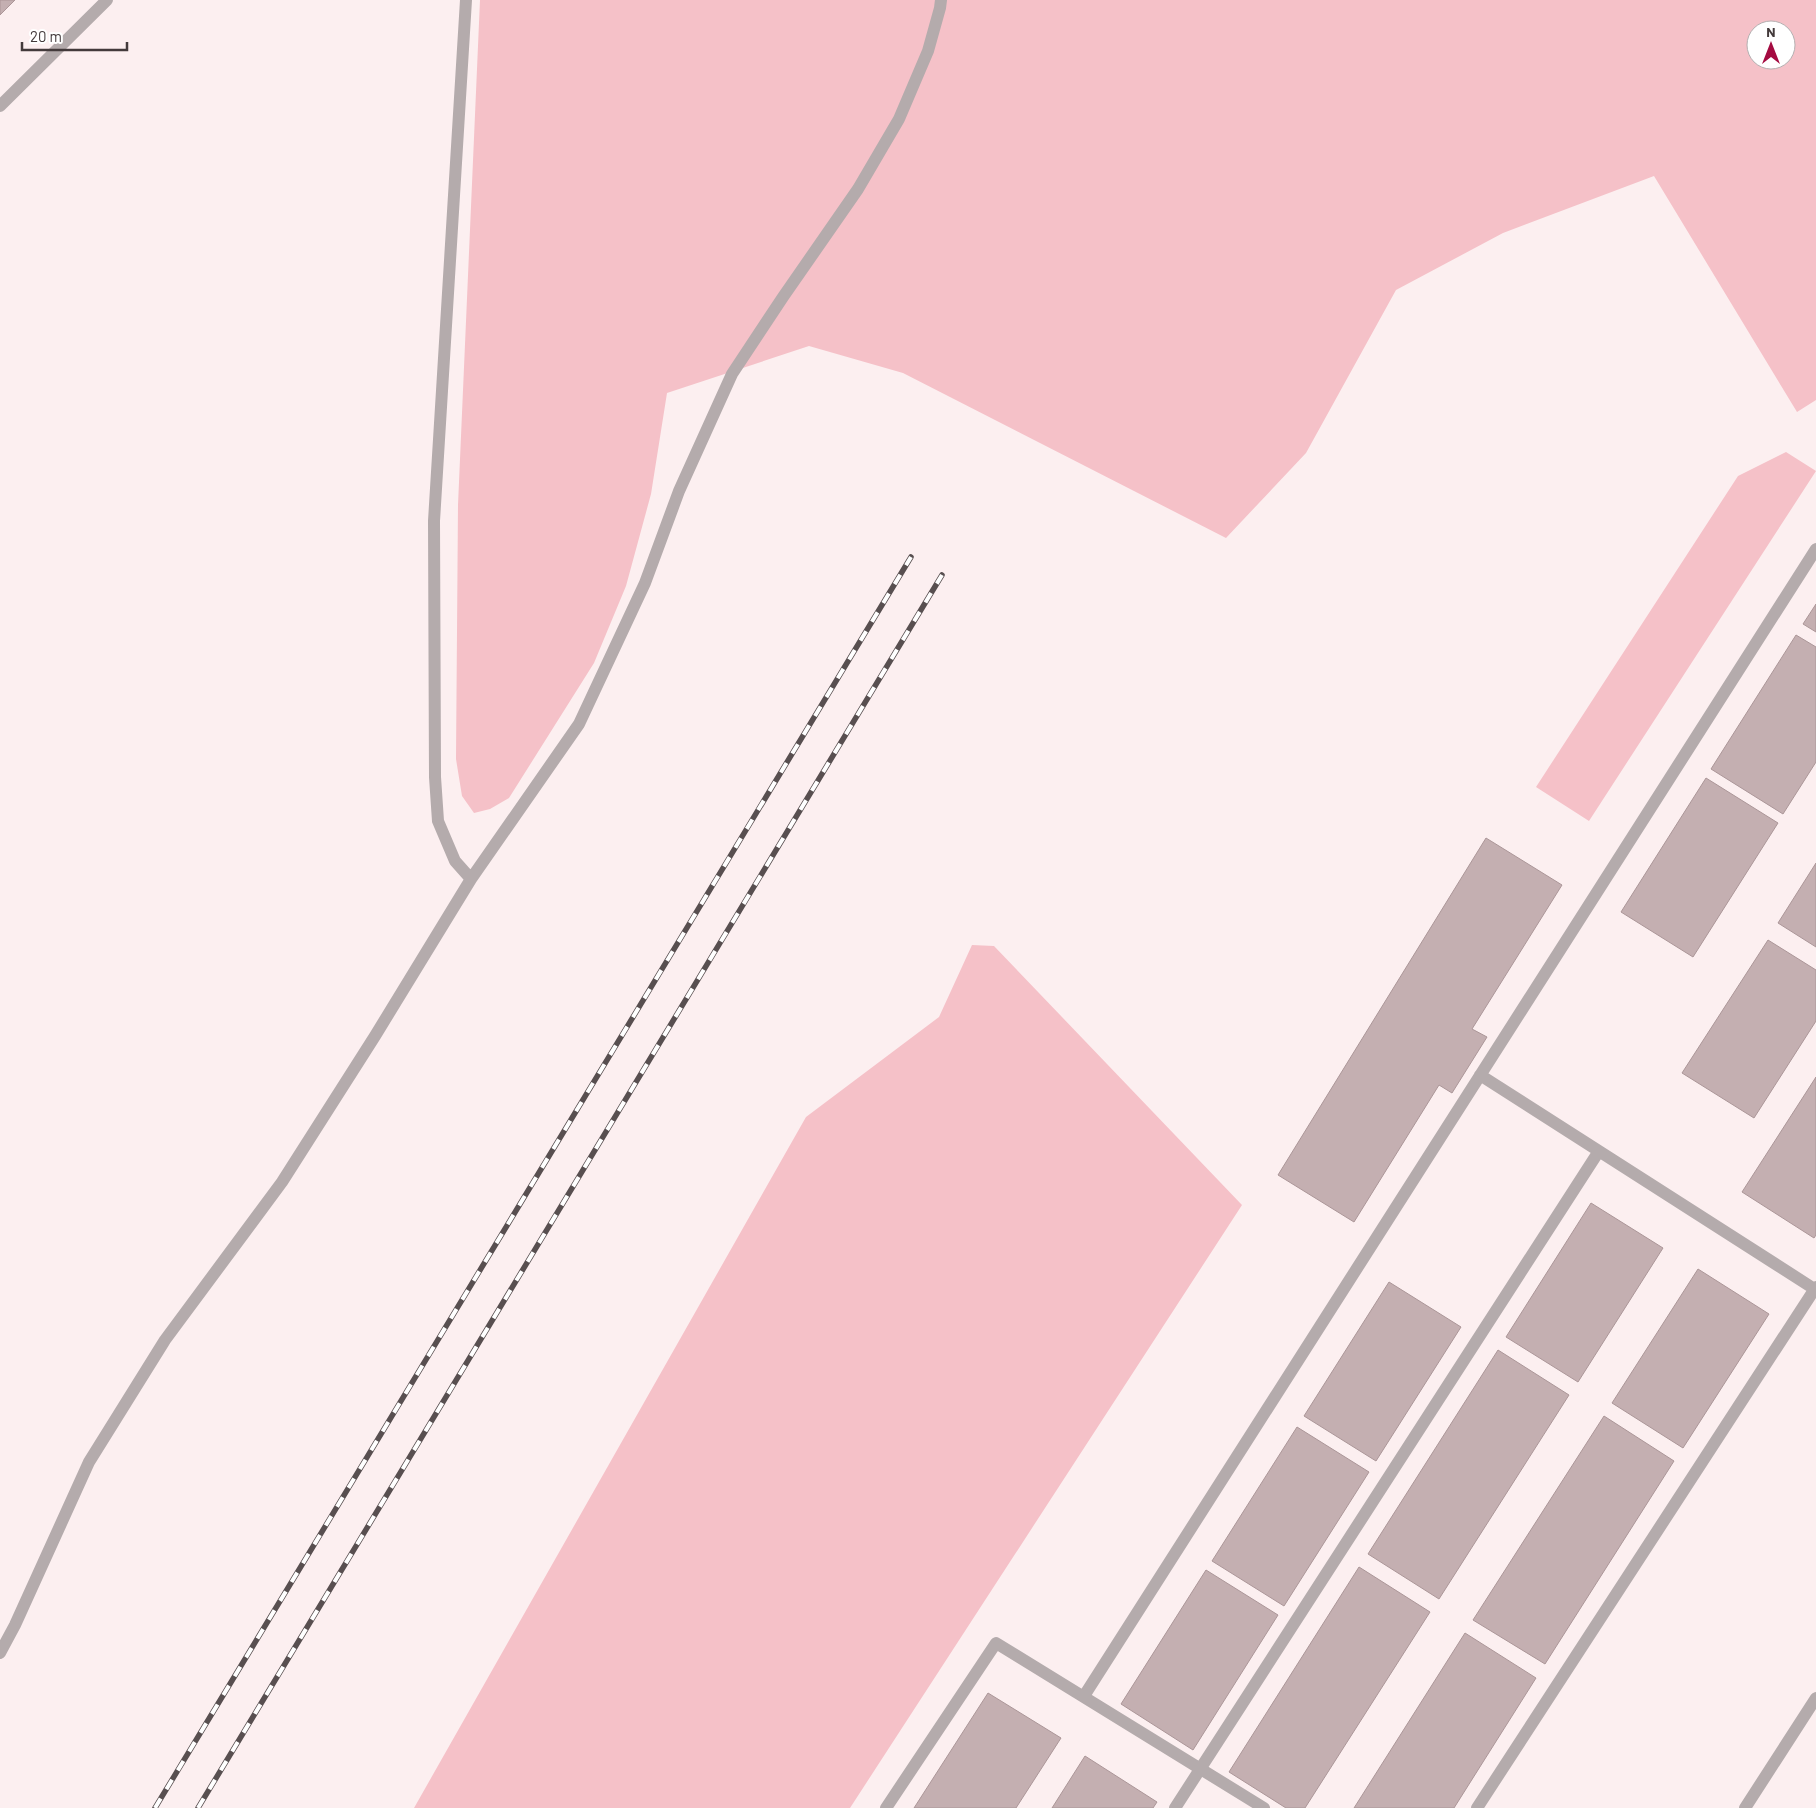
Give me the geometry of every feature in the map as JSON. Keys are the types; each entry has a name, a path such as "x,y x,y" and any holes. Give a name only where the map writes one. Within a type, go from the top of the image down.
{"street":[{"path":"0,106 107,0"},
{"path":"466,0 434,521 435,777 438,821 455,861 471,879"},
{"path":"0,1653 15,1626 89,1462 166,1340 282,1182 376,1036 471,879 578,724 645,583 679,491 732,374 858,189 899,119 928,51 941,0"},
{"path":"1084,1696 1816,549"},
{"path":"1477,1808 1816,1288 1480,1075"},
{"path":"1175,1808 1599,1151"},
{"path":"886,1808 996,1643 1264,1808"},
{"path":"1745,1808 1816,1698"}],"shaded area":[{"path":"480,0 1816,0 1816,400 1797,412 1654,176 1503,233 1396,290 1306,453 1226,538 903,373 809,346 667,393 651,494 626,586 594,663 509,798 490,809 474,813 462,796 456,759 458,505"},
{"path":"1786,452 1816,471 1589,821 1536,787 1738,476"},
{"path":"972,945 994,946 1242,1205 850,1808 414,1808 806,1117 939,1017"}],"building":[{"path":"0,0 15,0 0,15"},
{"path":"1816,604 1816,632 1803,624"},
{"path":"1796,635 1816,647 1816,762 1783,814 1711,769"},
{"path":"1706,778 1778,823 1693,957 1621,912"},
{"path":"1486,838 1562,885 1472,1029 1487,1037 1452,1093 1439,1085 1354,1222 1278,1175"},
{"path":"1816,863 1816,947 1778,923"},
{"path":"1768,940 1816,970 1816,1021 1754,1118 1682,1073"},
{"path":"1816,1077 1816,1235 1814,1238 1742,1192"},
{"path":"1591,1203 1663,1248 1578,1382 1506,1337"},
{"path":"1698,1269 1769,1314 1683,1448 1612,1403"},
{"path":"1389,1282 1461,1327 1376,1461 1304,1416"},
{"path":"1498,1350 1569,1395 1439,1599 1368,1554"},
{"path":"1604,1416 1674,1461 1545,1664 1473,1620"},
{"path":"1297,1427 1369,1472 1284,1606 1212,1561"},
{"path":"1359,1567 1430,1612 1305,1808 1286,1808 1229,1772"},
{"path":"1206,1570 1278,1615 1193,1750 1121,1704"},
{"path":"1465,1633 1536,1678 1454,1808 1354,1808"},
{"path":"988,1693 1061,1738 1016,1808 914,1808"},
{"path":"1085,1756 1157,1802 1153,1808 1052,1808"}],"railway":[{"path":"155,1808 911,557"},
{"path":"198,1808 942,575"}]}
